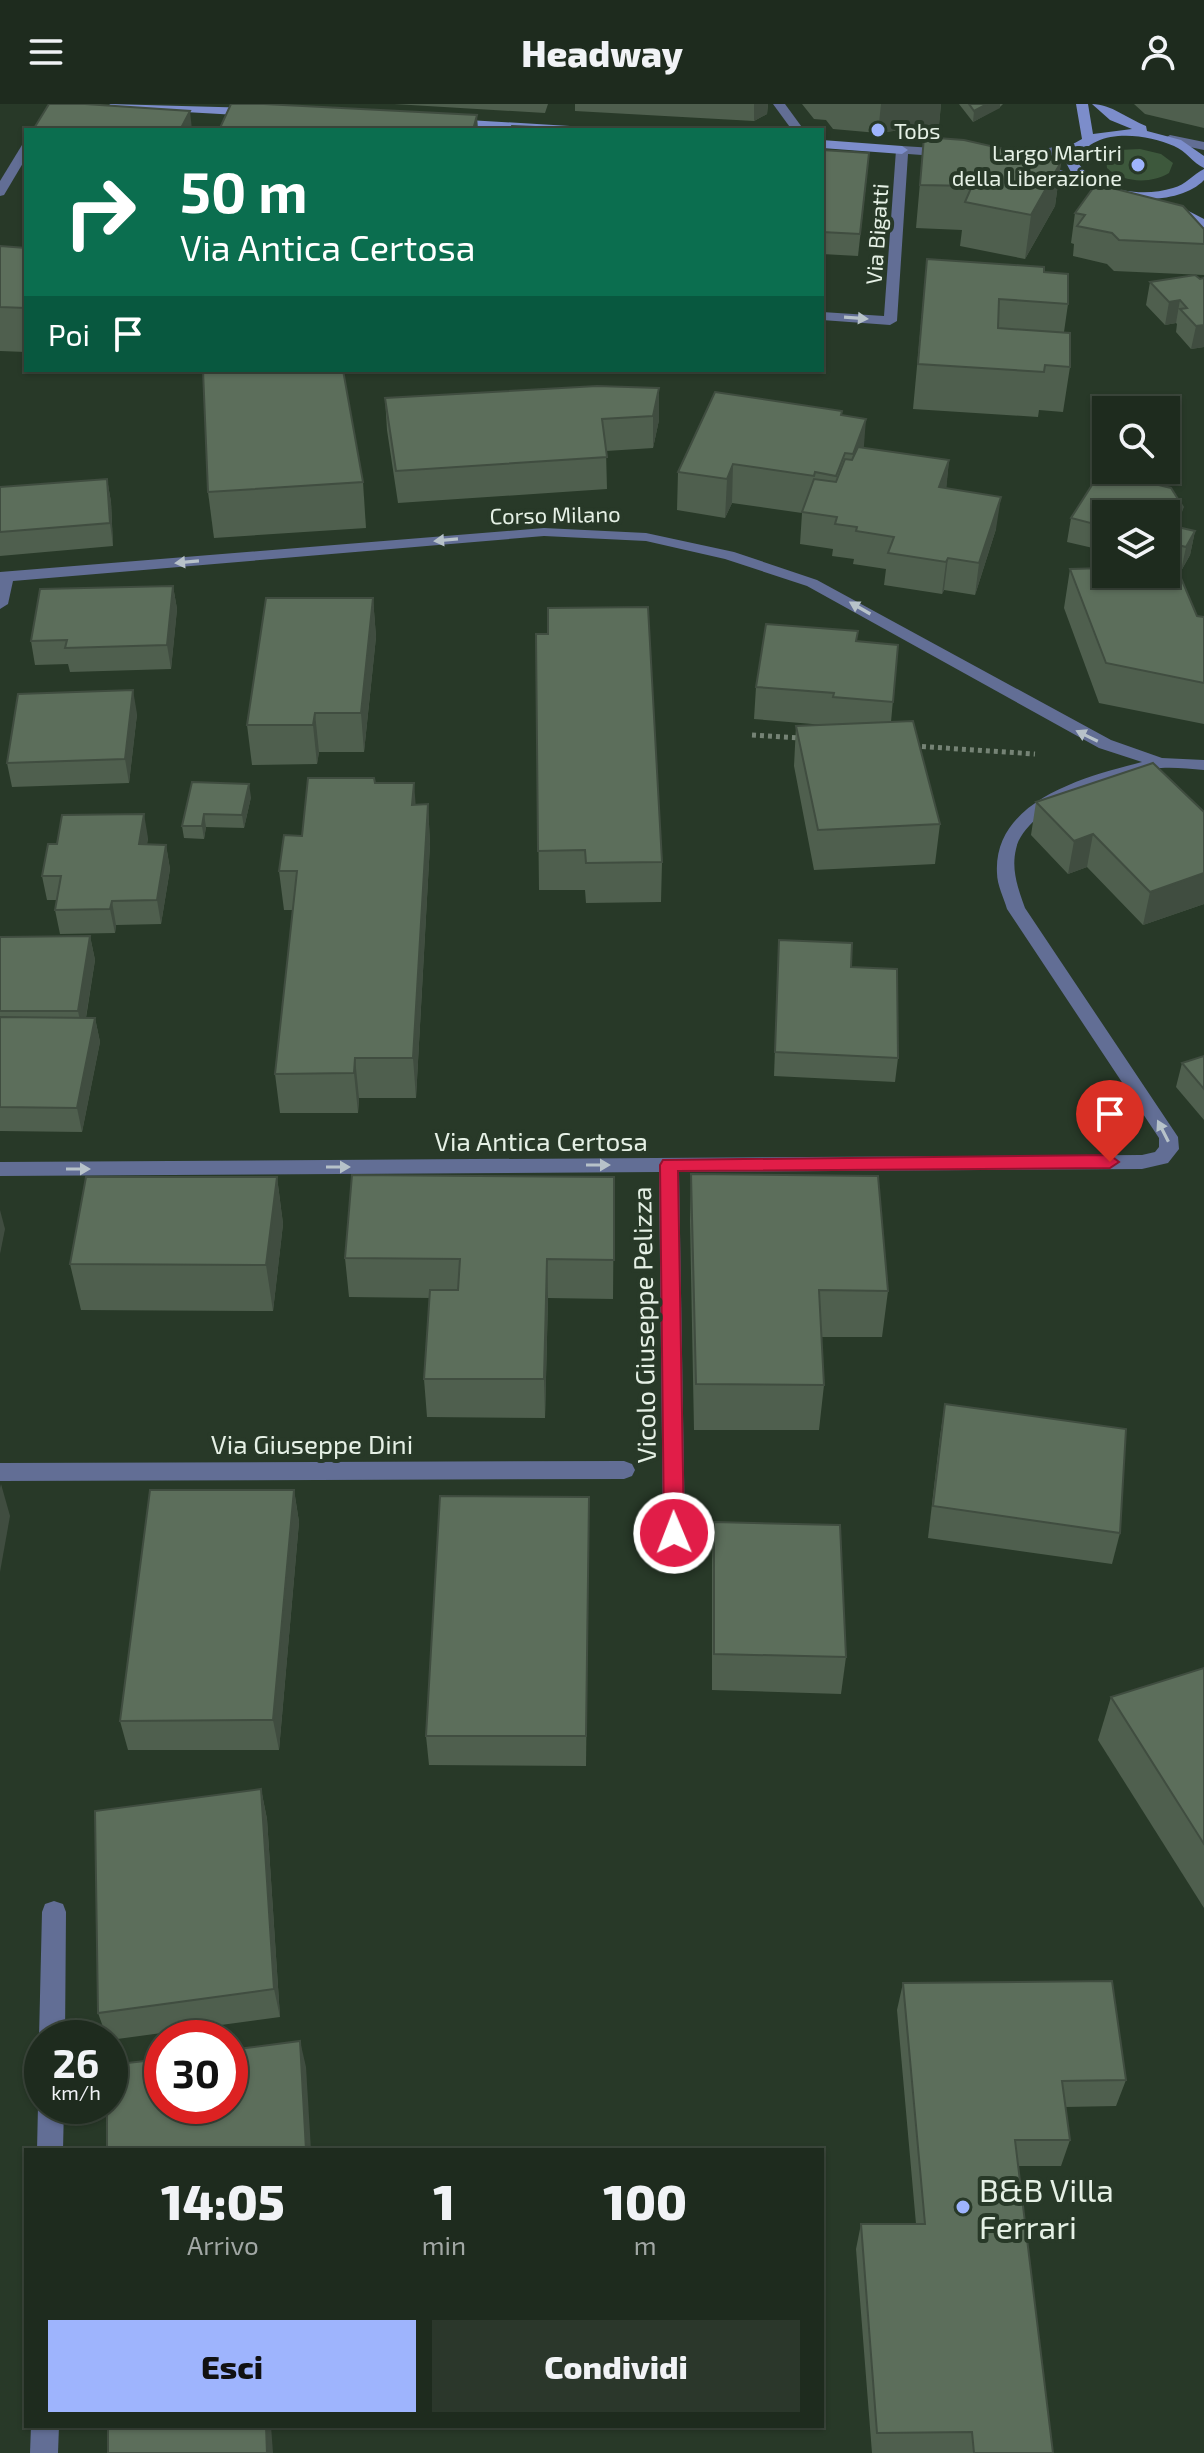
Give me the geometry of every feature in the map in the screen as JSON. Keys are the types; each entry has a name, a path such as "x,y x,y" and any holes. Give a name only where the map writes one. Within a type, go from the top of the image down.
{"street":[{"path":"115,104 272,113"},
{"path":"779,104 797,128"},
{"path":"1082,104 1082,143 1071,155 1072,168 1094,185"},
{"path":"1098,104 1124,122 1192,149 1204,164"},
{"path":"445,123 534,128"},
{"path":"1204,146 1167,138 1115,133 1043,153 983,155 1048,167 1119,193 1165,204 1204,224"},
{"path":"824,144 962,153"},
{"name":"Via Bigatti","path":"824,316 890,321 902,150"},
{"path":"0,192 24,151"},
{"path":"1119,193 1169,193 1201,177 1201,205"},
{"name":"Corso Milano","path":"3,577 544,532 590,532 671,541 757,564 821,587 1083,734 1160,763 1204,765"},
{"path":"0,604 3,577"},
{"name":"Via Antica Certosa","path":"0,1169 1142,1162 1165,1155 1169,1146 1165,1131 1016,909 1007,881 1006,864 1010,838 1027,814 1090,782 1160,763"},
{"name":"Vicolo Giuseppe Pelizza","path":"669,1165 674,1533"},
{"name":"Via Giuseppe Dini","path":"0,1472 624,1470"},
{"path":"52,2020 54,1912"},
{"path":"50,2148 51,2124"},
{"path":"44,2453 45,2428"}],"path":[{"path":"752,735 813,739"},
{"path":"905,745 1043,754"}],"green space":[{"path":"1140,149 1161,154 1173,163 1169,173 1154,179 1137,180 1121,177 1107,168 1106,158 1119,150"}],"building":[{"path":"49,104 190,111 181,128 34,128"},
{"path":"231,104 477,115 474,128 220,128"},
{"path":"969,104 987,104 974,111"},
{"path":"512,126 557,128 512,128"},
{"path":"924,137 964,140 1061,162 1031,215 965,202 972,186 920,185"},
{"path":"824,150 869,153 860,234 824,232"},
{"path":"1096,184 1183,206 1204,229 1204,244 1119,240 1112,233 1077,226 1085,215 1075,213"},
{"path":"0,246 24,248 24,308 0,307"},
{"path":"927,259 1044,267 1044,272 1068,274 1068,304 999,299 998,328 1070,333 1070,367 1045,365 1044,372 918,364"},
{"path":"1195,275 1204,278 1204,325 1196,326 1180,309 1187,308 1180,300 1169,302 1150,282"},
{"path":"203,372 343,372 363,482 208,492"},
{"path":"597,386 659,388 653,416 602,419 607,457 396,471 385,398"},
{"path":"715,392 842,411 841,415 866,419 853,454 845,453 836,476 815,472 814,476 733,464 727,479 678,472"},
{"path":"858,447 949,460 939,487 1001,497 979,563 948,558 946,562 888,553 894,537 835,524 837,517 802,512 814,479 836,482 845,459 852,460"},
{"path":"107,479 110,523 0,532 0,487"},
{"path":"1093,484 1155,484 1171,488 1179,500 1092,500 1092,523 1071,518"},
{"path":"1180,528 1195,531 1186,547 1180,546"},
{"path":"1092,568 1092,588 1180,588 1180,576 1197,616 1204,617 1204,683 1106,663 1070,569"},
{"path":"173,586 167,645 65,648 67,640 31,641 40,589"},
{"path":"266,598 373,598 361,713 315,713 313,725 247,725"},
{"path":"648,607 662,862 586,863 585,850 538,851 536,634 548,634 548,608"},
{"path":"766,624 858,631 856,641 898,645 893,702 833,697 834,693 756,687"},
{"path":"133,690 125,759 7,763 18,694"},
{"path":"913,721 940,824 818,830 796,726"},
{"path":"1153,763 1204,812 1204,873 1150,892 1093,834 1074,841 1036,802"},
{"path":"308,778 374,778 375,783 414,783 412,805 428,804 413,1058 355,1058 354,1073 275,1074 297,871 279,871 284,835 302,836"},
{"path":"192,782 249,784 242,815 204,814 202,826 182,826"},
{"path":"144,814 139,844 166,845 157,900 112,901 110,909 55,910 61,876 42,876 48,844 57,844 62,815"},
{"path":"90,936 78,1011 0,1011 0,937"},
{"path":"779,940 852,943 851,967 897,969 898,1058 775,1052"},
{"path":"0,1017 95,1018 77,1108 0,1107"},
{"path":"1204,1056 1204,1089 1182,1063"},
{"path":"691,1174 878,1176 888,1291 819,1290 824,1385 696,1384"},
{"path":"352,1175 614,1177 614,1260 547,1259 544,1379 424,1379 430,1290 458,1290 460,1259 345,1258"},
{"path":"86,1177 277,1177 266,1265 70,1264"},
{"path":"945,1404 1126,1429 1120,1533 933,1506"},
{"path":"150,1490 294,1490 273,1720 120,1721"},
{"path":"440,1496 589,1497 586,1736 426,1736"},
{"path":"714,1522 840,1525 846,1657 714,1654"},
{"path":"1204,1668 1204,1844 1111,1697"},
{"path":"261,1789 274,1989 98,2013 95,1811"},
{"name":"B&B Villa Ferrari","path":"1112,1981 1126,2080 1062,2081 1070,2140 1015,2140 1053,2453 974,2453 972,2432 877,2433 861,2224 925,2224 903,1983"},
{"path":"300,2041 306,2148 107,2148 107,2124 128,2124 128,2063 144,2061 144,2124 248,2124 248,2048"},
{"path":"108,2428 266,2428 267,2453 108,2453"}],"place":[{"name":"Tobs","path":"878,130"},
{"name":"Largo Martiri della Liberazione","path":"1138,165"},
{"name":"B&B Villa Ferrari","path":"963,2207"}],"route":[{"path":"674,1533 669,1165 1110,1162"}]}
